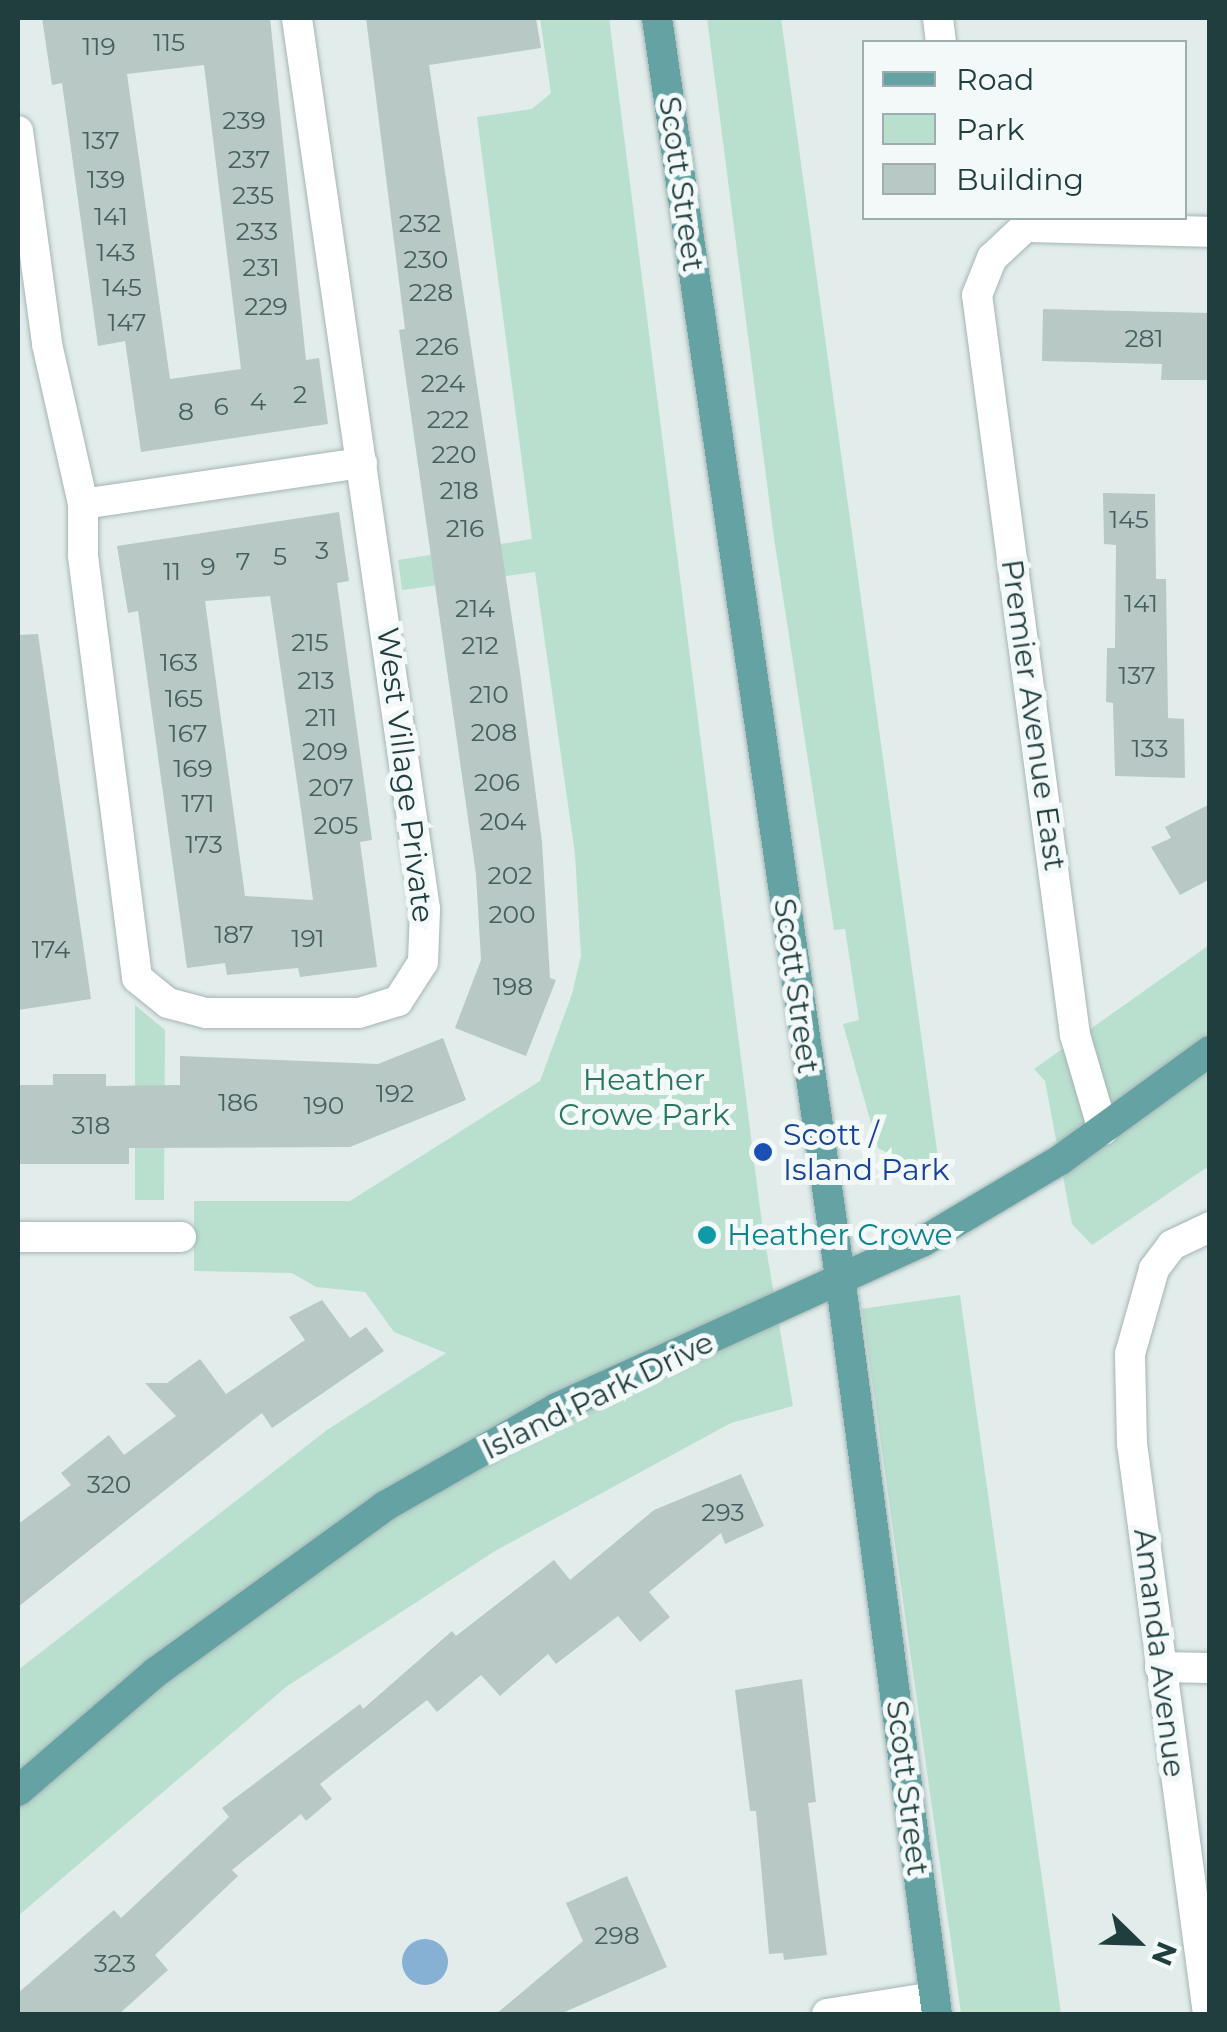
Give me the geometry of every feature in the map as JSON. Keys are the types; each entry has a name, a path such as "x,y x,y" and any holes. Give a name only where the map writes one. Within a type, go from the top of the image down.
{"main road":[{"name":"Scott Street","path":"657,18 841,1284 935,2006"},
{"name":"Island Park Drive","path":"18,1791 156,1672 385,1506 557,1408 841,1284 949,1226 1060,1160 1210,1051"}],"street":[{"name":"West Village Private","path":"18,131 47,344 84,504 83,556 137,978 168,1003 206,1013 359,1013 406,992 422,962 425,937 418,839 297,18"},
{"name":"Premier Avenue East","path":"1103,1130 1075,1035 976,296 992,258 1025,227 1210,232"},
{"path":"84,504 362,463"},
{"name":"Amanda Avenue","path":"1208,2014 1160,1667 1130,1398 1130,1354 1143,1291 1172,1245 1210,1228"},
{"path":"18,1237 182,1237"},
{"path":"1160,1667 1210,1668"},
{"path":"827,2014 935,2006"}],"green space":[{"name":"Heather Crowe Park","path":"540,18 609,18 762,1224 793,1406 731,1423 495,1551 286,1687 18,1916 18,1670 327,1430 446,1353 394,1332 365,1292 316,1287 292,1273 194,1271 194,1201 350,1201 540,1081 572,994 581,956 575,854 535,572 402,590 398,560 532,539 477,117 532,109 551,93"},
{"path":"707,18 781,18 939,1165 921,1170 878,1148 843,1024 859,1020 845,929 834,930 774,538"},
{"path":"1209,945 1209,1166 1092,1245 1072,1224 1045,1081 1034,1069"},
{"path":"135,1005 165,1030 164,1200 135,1200"},
{"path":"960,1295 1061,2014 961,2014 862,1309"}],"water":[{"path":"425,1939 441,1946 448,1962 441,1978 425,1985 409,1978 402,1962 409,1946"}],"building":[{"path":"42,18 270,18 306,360 319,358 328,424 141,452 125,341 98,346 62,83 52,85","holes":["204,65 241,369 170,379 127,74"]},
{"path":"366,18 536,18 541,48 429,65 520,672 542,842 550,978 556,980 526,1056 455,1028 481,960 476,875 399,330 405,329"},
{"path":"1043,309 1210,313 1210,380 1161,380 1162,364 1042,361"},
{"path":"1103,493 1155,494 1156,579 1166,579 1168,718 1184,719 1185,778 1115,776 1113,703 1106,702 1107,648 1115,648 1116,545 1104,544"},
{"path":"339,512 349,581 337,583 372,840 360,842 377,967 300,977 298,968 227,975 225,963 187,968 138,611 128,613 117,546","holes":["270,596 313,900 245,896 205,601"]},
{"path":"38,634 91,999 18,1010 18,635"},
{"path":"1210,804 1210,879 1180,895 1151,847 1171,838 1165,827"},
{"path":"443,1038 466,1100 350,1147 129,1148 129,1164 18,1164 18,1085 53,1085 53,1074 106,1074 106,1086 180,1085 180,1056 378,1064"},
{"path":"322,1300 350,1338 366,1327 384,1351 272,1428 262,1413 18,1607 18,1524 71,1485 61,1473 109,1435 124,1455 176,1416 145,1383 167,1383 200,1359 226,1394 305,1340 289,1317"},
{"path":"741,1474 764,1526 725,1544 721,1533 649,1592 670,1617 640,1642 618,1616 556,1664 548,1654 500,1696 481,1675 437,1712 427,1700 320,1784 332,1799 306,1821 301,1814 232,1870 238,1876 155,1955 168,1970 119,2014 18,2014 18,1993 114,1910 121,1918 229,1817 222,1808 360,1704 363,1709 452,1631 456,1636 554,1560 570,1580 654,1510"},
{"path":"802,1679 816,1802 808,1803 827,1955 784,1960 783,1953 769,1954 756,1811 750,1811 735,1690"},
{"path":"627,1876 667,1967 560,2014 496,2014 583,1941 566,1903"}],"place":[{"name":"Scott / Island Park","path":"763,1152"},
{"name":"Heather Crowe","path":"707,1235"}]}
